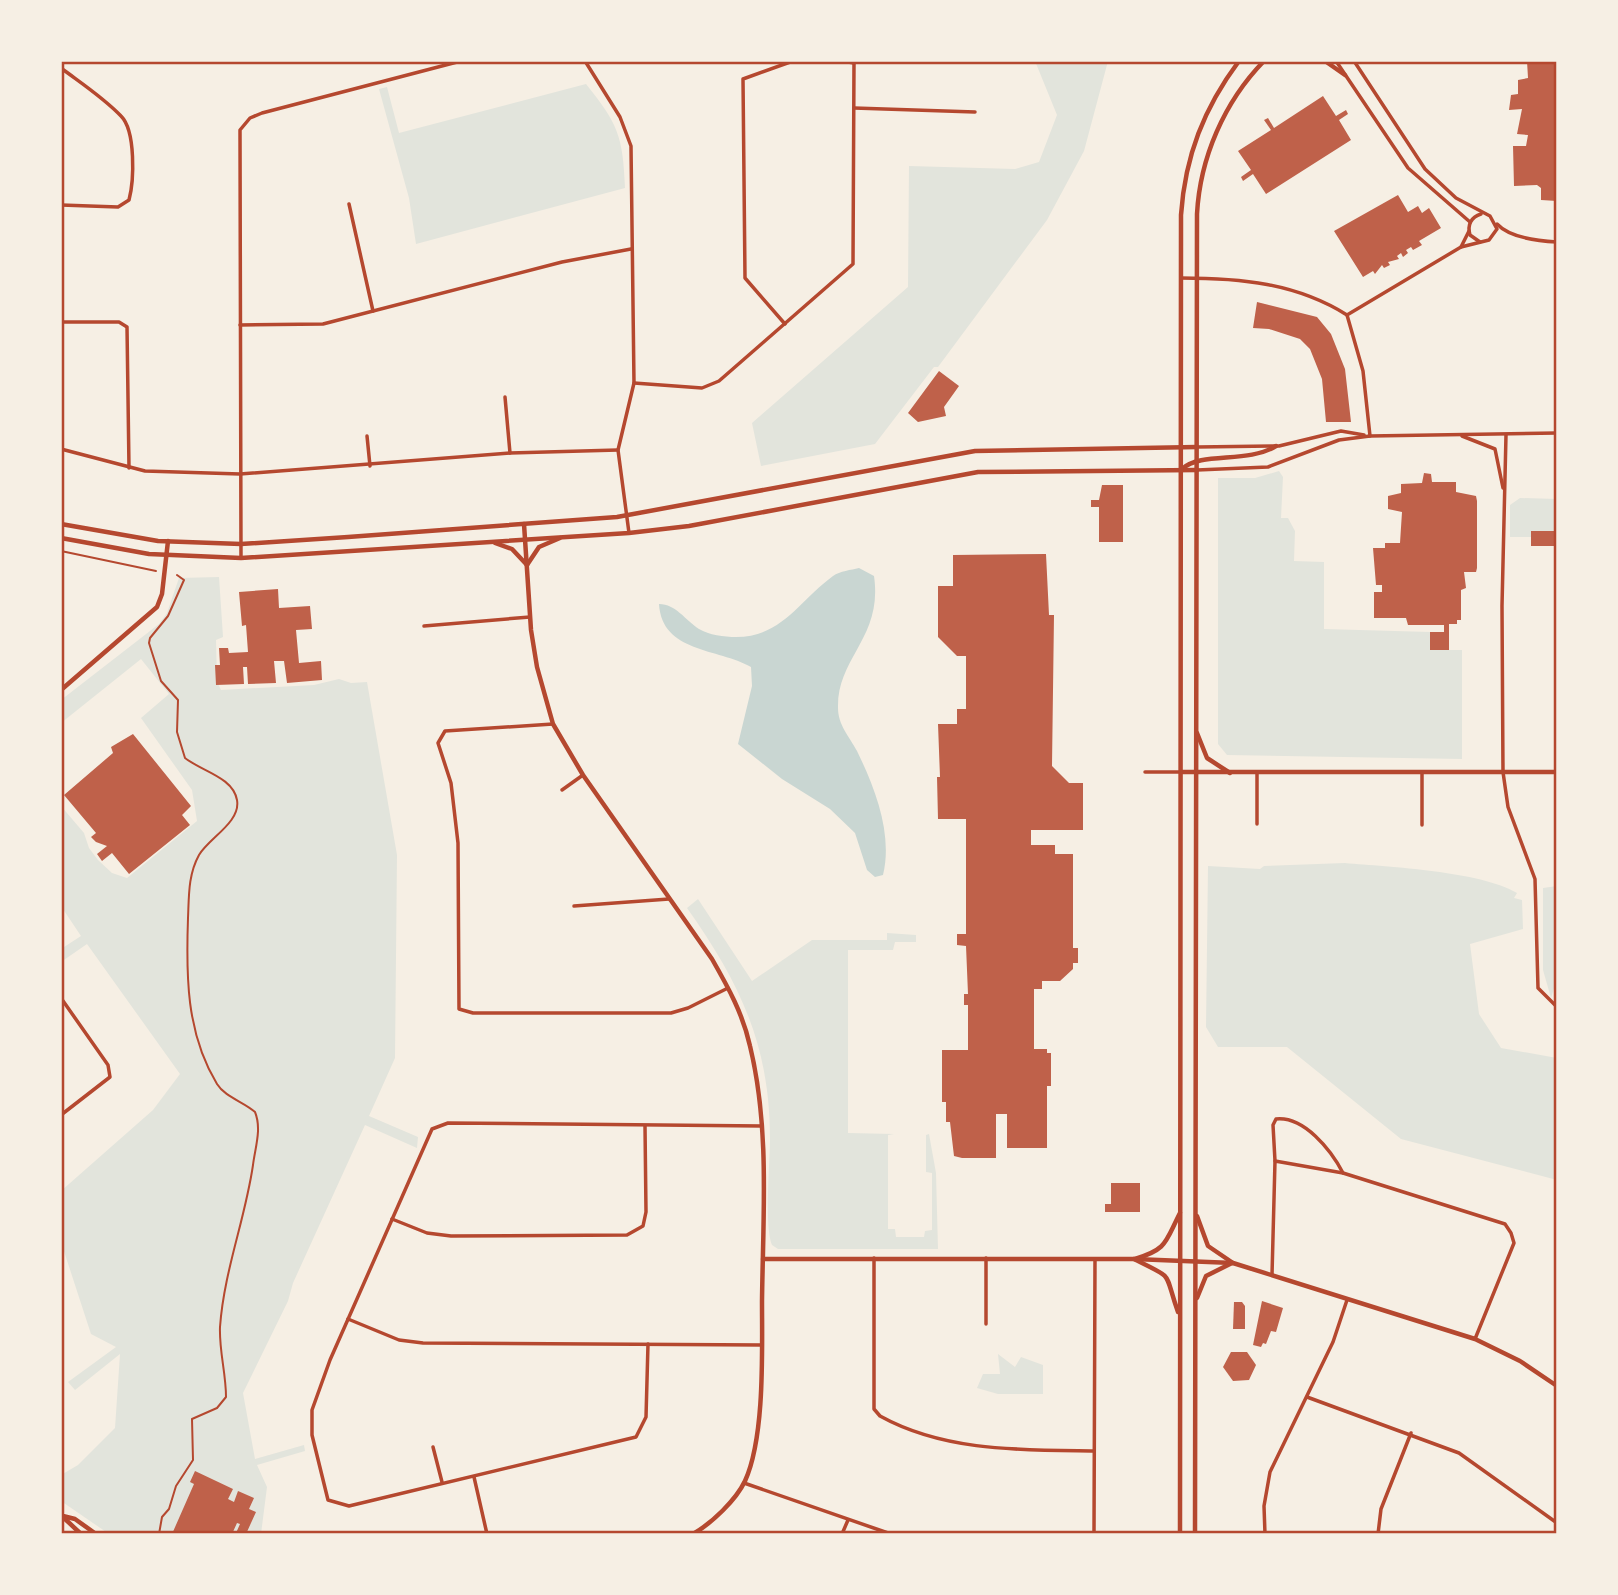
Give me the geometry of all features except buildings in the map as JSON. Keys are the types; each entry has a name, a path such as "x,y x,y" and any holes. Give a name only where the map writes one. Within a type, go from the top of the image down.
{"main road":[{"path":"1180,1534 1183,191 1191,149 1206,112 1239,61"},
{"path":"1195,1534 1197,214 1202,171 1218,128 1240,91 1264,61"},
{"path":"1325,61 1345,75"},
{"path":"1181,470 1197,461 1252,456 1276,446"},
{"path":"61,524 168,541 241,544 627,515 963,453 1009,448 1196,447"},
{"path":"61,538 167,556 242,558 629,533 689,526 978,472 1197,470"},
{"path":"524,524 530,617 537,667 554,724 583,775 728,988 751,1046 762,1126 762,1345 757,1432 744,1483 726,1506 693,1534"},
{"path":"527,565 539,547 562,537"},
{"path":"61,690 157,607 168,541"},
{"path":"491,541 512,549 527,565"},
{"path":"1196,731 1207,758 1230,773"},
{"path":"1181,772 1557,772"},
{"path":"1195,1204 1205,1243 1233,1263"},
{"path":"1134,1259 1157,1252 1164,1246 1181,1212"},
{"path":"763,1259 1134,1259 1233,1263 1475,1339 1520,1362 1557,1386"},
{"path":"1134,1259 1166,1274 1172,1283 1172,1294 1180,1318"},
{"path":"1195,1306 1206,1276 1233,1263"},
{"path":"62,1516 80,1534"},
{"path":"62,1516 75,1519 96,1534"}],"street":[{"path":"242,558 238,138 243,124 262,113 461,61"},
{"path":"585,61 620,117 631,146 634,383 618,450 629,533"},
{"path":"786,324 745,278 743,79 793,61"},
{"path":"634,383 709,387 786,324 853,264 854,62 842,61"},
{"path":"1336,61 1408,168 1470,222"},
{"path":"1354,61 1425,169 1456,198 1481,214 1490,216 1503,231 1557,242"},
{"path":"61,68 124,117 132,150 133,183 129,200 118,207 61,205"},
{"path":"854,108 975,112"},
{"path":"349,204 373,311"},
{"path":"1461,247 1469,231 1470,222 1481,214"},
{"path":"1347,315 1461,247 1493,237 1496,224"},
{"path":"1469,231 1473,238 1481,242"},
{"path":"239,325 323,324 562,262 631,249"},
{"path":"1181,278 1251,280 1291,289 1347,315 1363,371 1370,436"},
{"path":"61,322 120,321 127,327 129,468"},
{"path":"505,397 510,453"},
{"path":"1196,447 1276,446 1341,431 1370,436"},
{"path":"1197,470 1268,467 1339,440 1370,436 1557,433"},
{"path":"1454,434 1483,442 1495,449 1504,494"},
{"path":"1506,435 1503,772 1508,807 1535,879 1538,988 1557,1007"},
{"path":"367,436 370,466"},
{"path":"61,449 129,468 240,474 370,466 510,453 618,450"},
{"path":"424,626 530,617"},
{"path":"554,724 445,731 440,735 438,743 450,783 458,843 459,1009 473,1013 671,1013 688,1008 728,988"},
{"path":"1145,772 1181,772"},
{"path":"1257,773 1257,824"},
{"path":"1422,773 1422,825"},
{"path":"562,790 583,775"},
{"path":"574,906 669,899"},
{"path":"61,998 108,1065 110,1077 61,1115"},
{"path":"1272,1275 1275,1161 1273,1125 1276,1119 1296,1121 1333,1154 1343,1173"},
{"path":"648,1344 646,1417 636,1437 349,1506 328,1500 312,1435 312,1410 348,1319 432,1129 440,1124 762,1126"},
{"path":"391,1219 427,1233 451,1236 627,1235 643,1226 646,1212 645,1126"},
{"path":"1275,1161 1343,1173 1505,1224 1514,1243 1475,1339"},
{"path":"874,1258 874,1409 880,1416 954,1443 1002,1450 1094,1451"},
{"path":"986,1258 986,1324"},
{"path":"1094,1534 1095,1259"},
{"path":"1265,1534 1264,1506 1270,1472 1333,1342 1347,1300"},
{"path":"348,1319 399,1340 423,1343 762,1345"},
{"path":"1307,1397 1459,1452 1557,1523"},
{"path":"1378,1534 1381,1509 1411,1433"},
{"path":"433,1447 442,1483"},
{"path":"474,1477 487,1534"},
{"path":"744,1483 891,1534"},
{"path":"842,1534 848,1520"}],"path":[{"path":"61,551 156,571"},
{"path":"159,1534 162,1517 169,1509 176,1486 193,1460 192,1419 216,1408 226,1396 222,1318 230,1256 247,1208 258,1132 255,1112 216,1083 188,1003 186,971 190,880 201,852 233,819 237,806 233,789 226,782 185,758 177,732 178,700 161,681 149,643 168,616 184,580 177,575"}],"shaded area":[{"path":"1035,61 1108,61 1084,151 1047,220 938,367 934,367 875,444 761,466 752,423 908,287 909,166 1015,169 1039,162 1057,115"},
{"path":"586,84 617,132 623,155 625,188 416,244 409,198 379,89 387,87 399,133"},
{"path":"1279,471 1283,477 1281,518 1288,518 1295,531 1294,561 1324,562 1324,629 1430,632 1431,650 1462,650 1462,759 1227,755 1218,744 1218,478 1255,478"},
{"path":"1520,498 1557,499 1557,531 1531,531 1531,537 1510,537 1510,505"},
{"path":"859,568 874,576 875,597 866,632 844,675 838,714 864,765 884,828 886,844 883,875 875,877 867,870 855,833 830,809 782,779 738,744 752,686 751,667 681,640 670,632 662,620 659,604 675,610 707,633 731,637 752,635 766,631 789,616 833,576"},
{"path":"219,577 223,637 216,640 217,682 221,690 314,685 339,679 351,683 367,682 397,855 395,1058 369,1116 418,1137 417,1148 365,1125 293,1283 288,1301 243,1393 255,1459 304,1445 305,1451 257,1465 267,1487 261,1534 109,1534 61,1501 61,1475 78,1465 115,1428 120,1354 75,1390 68,1382 116,1347 91,1334 61,1242 61,1191 153,1110 180,1074 87,944 61,962 61,949 81,936 61,906 61,806 84,833 89,848 98,860 112,873 127,878 197,821 192,790 141,718 169,694 141,659 61,723 61,700 159,624 167,613 179,578"},
{"path":"1345,863 1458,875 1501,886 1517,893 1514,898 1522,900 1523,929 1470,944 1479,1014 1501,1048 1557,1058 1557,1180 1401,1139 1287,1047 1218,1047 1206,1027 1208,866 1260,869 1264,866"},
{"path":"1557,886 1557,979 1551,998 1543,970 1543,888"},
{"path":"698,899 752,981 812,940 887,940 887,933 916,935 916,942 895,942 893,950 848,950 848,1133 894,1134 888,1135 888,1229 895,1229 896,1237 924,1237 925,1231 932,1230 932,1173 926,1172 926,1135 929,1134 936,1173 938,1249 778,1249 772,1245 768,1224 769,1105 758,1044 737,989 687,908"},
{"path":"998,1354 1015,1367 1021,1357 1043,1365 1043,1394 998,1394 977,1388 983,1374 1000,1374"}]}
